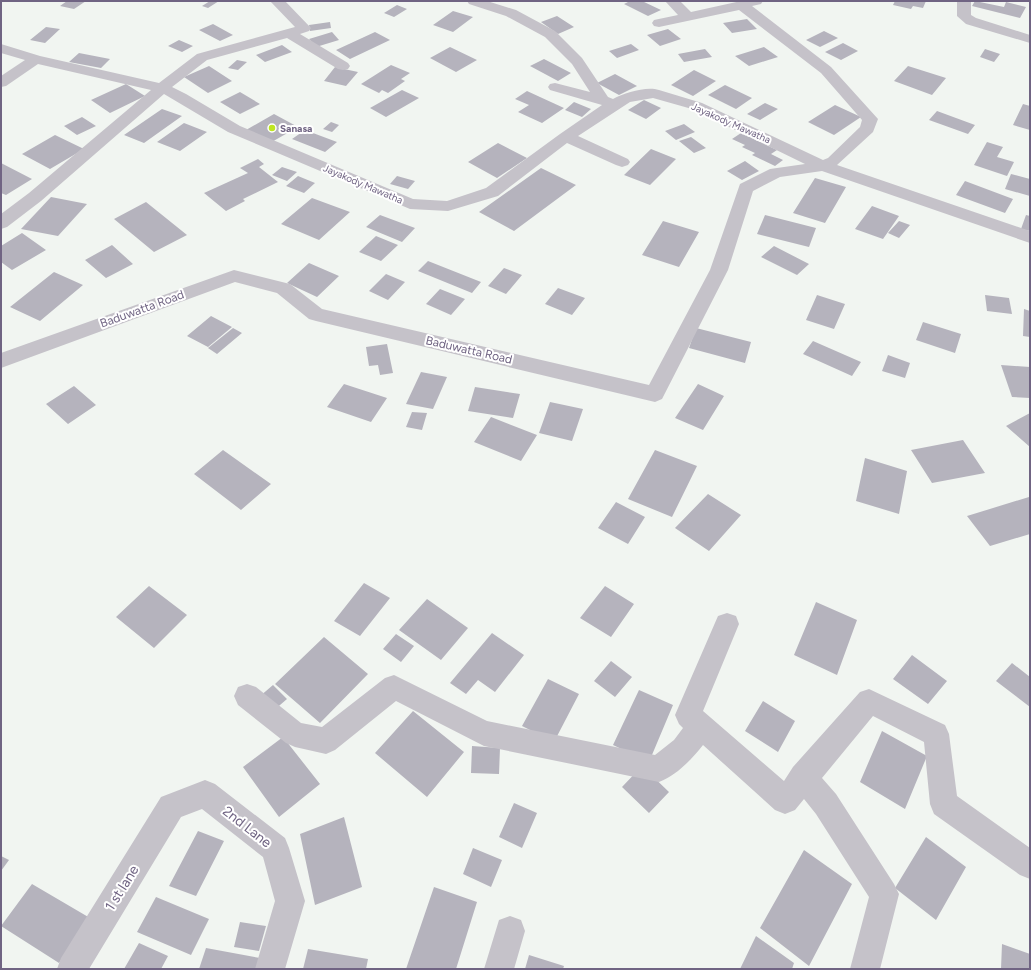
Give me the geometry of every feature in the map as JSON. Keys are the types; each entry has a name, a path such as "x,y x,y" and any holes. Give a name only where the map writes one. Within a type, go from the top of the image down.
{"street":[{"path":"1,223 202,57 304,28 276,1"},
{"path":"474,1 511,13 550,34 577,61 608,102"},
{"path":"672,1 688,17"},
{"path":"964,1 964,16 971,21 1030,39"},
{"path":"659,23 749,3 826,70 870,119 866,129 828,163"},
{"path":"289,33 343,66"},
{"path":"1,48 36,59"},
{"path":"1,83 36,59"},
{"name":"Jayakody Mawatha","path":"36,59 181,97 234,129 410,204 448,206 492,192 566,137 608,102 654,93 697,106 828,163 1030,237"},
{"path":"555,87 608,102"},
{"path":"566,137 622,162"},
{"name":"Baduwatta Road","path":"1,361 234,276 283,288 316,314 655,394 719,270 746,188 776,173 828,163"},
{"path":"727,624 688,715 785,800 869,701 936,734 944,804 1030,865"},
{"path":"247,696 295,734 326,741 394,687 484,733 659,769 683,749 701,727"},
{"path":"804,778 826,804 884,894 865,969"},
{"name":"2nd Lane","path":"171,807 205,794 275,848 290,901 270,969"},
{"name":"1 st lane","path":"72,969 171,807"},
{"path":"499,969 510,931"}],"building":[{"path":"67,1 86,1 74,9 60,6"},
{"path":"210,1 219,1 208,8 202,6"},
{"path":"630,1 642,1 661,10 648,16 624,4"},
{"path":"895,1 926,1 923,8 913,6 911,9 893,5"},
{"path":"975,1 1004,7 1006,2 1026,7 1020,18 972,6"},
{"path":"397,5 407,9 394,17 384,13"},
{"path":"453,11 473,17 453,32 433,25"},
{"path":"557,16 574,27 558,34 541,22"},
{"path":"747,19 757,29 732,33 723,23"},
{"path":"330,22 331,28 310,31 309,25"},
{"path":"213,24 233,35 220,41 199,30"},
{"path":"46,27 60,29 45,43 30,40"},
{"path":"668,29 681,39 660,46 647,35"},
{"path":"824,31 838,38 820,47 806,40"},
{"path":"332,32 339,40 316,47 309,39"},
{"path":"375,32 390,40 350,59 336,50"},
{"path":"179,40 193,46 182,52 168,46"},
{"path":"843,43 858,51 841,60 825,52"},
{"path":"631,44 639,50 617,58 609,51"},
{"path":"282,45 292,52 265,62 256,55"},
{"path":"450,47 477,60 456,72 430,58"},
{"path":"764,47 778,57 749,66 735,56"},
{"path":"705,49 712,57 684,62 678,54"},
{"path":"985,49 1000,54 994,62 980,57"},
{"path":"79,53 110,59 101,68 69,62"},
{"path":"544,59 571,73 558,81 530,66"},
{"path":"237,60 247,62 238,70 228,68"},
{"path":"391,65 410,73 401,79 405,81 388,93 382,90 379,93 361,84"},
{"path":"209,66 232,81 208,93 184,77"},
{"path":"908,66 946,78 932,95 894,81"},
{"path":"335,67 358,72 346,86 324,81"},
{"path":"694,70 716,81 693,96 671,85"},
{"path":"615,74 637,86 619,95 597,83"},
{"path":"126,84 145,96 110,113 91,100"},
{"path":"725,85 752,98 736,109 708,95"},
{"path":"402,90 419,98 386,117 370,108"},
{"path":"527,91 564,108 542,123 518,112 529,105 515,99"},
{"path":"240,92 260,104 240,114 220,102"},
{"path":"644,100 661,108 646,119 628,110"},
{"path":"574,102 591,109 582,117 565,110"},
{"path":"765,103 778,109 760,120 747,114"},
{"path":"1023,104 1030,106 1030,130 1013,125"},
{"path":"835,105 861,117 834,135 808,122"},
{"path":"162,109 182,116 144,143 124,135"},
{"path":"937,111 975,125 968,134 929,120"},
{"name":"Sanasa","path":"274,114 298,127 270,143 246,130"},
{"path":"82,117 96,126 77,135 64,126"},
{"path":"331,122 339,125 332,132 323,129"},
{"path":"184,123 207,132 180,151 157,142"},
{"path":"684,124 695,132 676,140 665,131"},
{"path":"305,130 337,142 325,152 292,139"},
{"path":"741,133 777,150 771,154 783,160 775,166 752,155 755,153 742,147 745,145 732,139"},
{"path":"55,135 84,149 50,169 22,154"},
{"path":"691,137 706,148 694,153 679,141"},
{"path":"987,142 1003,147 997,157 1014,162 1007,176 974,165"},
{"path":"498,143 527,158 497,178 468,162"},
{"path":"651,149 676,159 650,185 624,175"},
{"path":"258,159 264,164 259,167 278,182 243,199 245,201 226,211 204,193 248,173 240,168"},
{"path":"745,161 759,171 742,180 727,171"},
{"path":"1,163 32,179 6,195 1,193"},
{"path":"282,167 297,172 287,181 272,175"},
{"path":"541,168 576,185 514,231 479,212"},
{"path":"1011,174 1030,179 1030,196 1005,189"},
{"path":"298,176 315,183 304,193 286,186"},
{"path":"397,176 415,181 408,189 390,184"},
{"path":"815,178 846,187 825,223 793,213"},
{"path":"965,181 1013,199 1005,213 956,195"},
{"path":"51,197 87,204 58,236 21,229"},
{"path":"312,198 350,212 319,240 281,224"},
{"path":"146,202 187,235 154,252 114,219"},
{"path":"872,206 899,216 883,239 855,229"},
{"path":"380,215 415,228 402,242 366,227"},
{"path":"765,215 816,228 809,247 757,234"},
{"path":"1026,215 1030,216 1030,231 1021,229"},
{"path":"663,221 699,232 679,267 642,255"},
{"path":"899,221 910,225 899,238 888,233"},
{"path":"22,233 46,250 12,270 1,262 1,246"},
{"path":"376,236 398,245 381,261 359,252"},
{"path":"112,245 133,264 106,278 85,260"},
{"path":"774,246 809,264 797,275 761,257"},
{"path":"428,261 481,282 472,293 418,271"},
{"path":"309,263 339,276 317,297 287,283"},
{"path":"504,268 522,275 506,294 488,286"},
{"path":"54,272 83,285 40,321 10,307"},
{"path":"386,274 405,282 388,300 369,291"},
{"path":"558,288 585,298 572,315 545,304"},
{"path":"440,289 465,299 451,315 426,304"},
{"path":"817,295 845,304 834,329 806,320"},
{"path":"985,295 1009,298 1012,314 987,311"},
{"path":"1024,309 1030,311 1030,337 1023,336"},
{"path":"211,316 232,327 208,347 187,336"},
{"path":"923,322 961,334 955,353 916,340"},
{"path":"233,328 242,333 217,354 208,348"},
{"path":"696,328 751,342 745,363 689,348"},
{"path":"813,341 861,362 852,376 803,354"},
{"path":"387,344 393,373 380,375 378,365 369,366 366,347"},
{"path":"888,355 910,363 905,378 882,371"},
{"path":"1001,365 1030,367 1030,398 1012,397"},
{"path":"421,372 447,377 433,409 406,404"},
{"path":"344,384 387,398 371,422 327,407"},
{"path":"698,384 724,396 703,430 675,418"},
{"path":"74,386 96,405 68,424 46,404"},
{"path":"475,387 520,394 513,418 468,411"},
{"path":"550,402 583,409 572,441 539,433"},
{"path":"412,412 427,413 422,430 406,427"},
{"path":"1030,413 1030,447 1006,426"},
{"path":"491,417 537,435 521,461 474,442"},
{"path":"963,440 985,473 932,483 911,450"},
{"path":"223,450 271,484 241,510 194,474"},
{"path":"655,450 697,466 672,517 628,499"},
{"path":"865,458 907,471 899,514 856,501"},
{"path":"708,494 741,515 709,551 675,528"},
{"path":"1029,497 1030,534 990,546 967,516"},
{"path":"616,502 645,517 628,544 598,528"},
{"path":"364,583 390,598 360,636 334,621"},
{"path":"149,586 187,615 154,648 116,617"},
{"path":"605,586 634,604 611,637 580,618"},
{"path":"427,599 468,628 441,660 399,630"},
{"path":"816,602 857,620 837,675 794,655"},
{"path":"492,633 524,655 495,692 478,680 466,694 450,683"},
{"path":"396,634 414,646 401,662 383,649"},
{"path":"324,637 368,674 320,723 275,684"},
{"path":"912,655 947,681 928,704 893,679"},
{"path":"611,661 632,677 615,697 594,681"},
{"path":"1012,663 1030,677 1030,707 996,681"},
{"path":"548,679 579,694 554,742 522,726"},
{"path":"273,685 287,699 273,711 259,697"},
{"path":"639,690 673,705 649,762 613,745"},
{"path":"763,701 795,721 778,752 745,731"},
{"path":"413,711 464,752 427,797 375,753"},
{"path":"882,731 927,756 905,809 860,782"},
{"path":"283,737 320,784 279,817 243,767"},
{"path":"472,746 500,748 499,774 471,773"},
{"path":"642,766 669,792 649,813 622,787"},
{"path":"514,803 537,813 522,848 499,837"},
{"path":"344,817 362,887 315,905 300,834"},
{"path":"198,831 224,841 196,896 169,886"},
{"path":"926,837 966,867 936,920 895,888"},
{"path":"473,848 502,860 491,887 463,874"},
{"path":"804,850 852,884 809,966 760,928"},
{"path":"1,856 9,860 1,871"},
{"path":"32,884 90,918 59,963 1,926"},
{"path":"434,887 477,902 456,969 406,969"},
{"path":"156,897 209,919 191,955 137,932"},
{"path":"240,922 266,926 259,951 234,947"},
{"path":"756,936 794,963 792,969 740,969"},
{"path":"139,943 168,956 161,969 124,969"},
{"path":"1002,944 1030,954 1030,969 1001,969"},
{"path":"206,948 260,958 256,969 199,969"},
{"path":"308,949 368,959 366,969 303,969"},
{"path":"529,955 564,966 563,969 525,969"}],"place":[{"name":"Sanasa","path":"272,128"}]}
